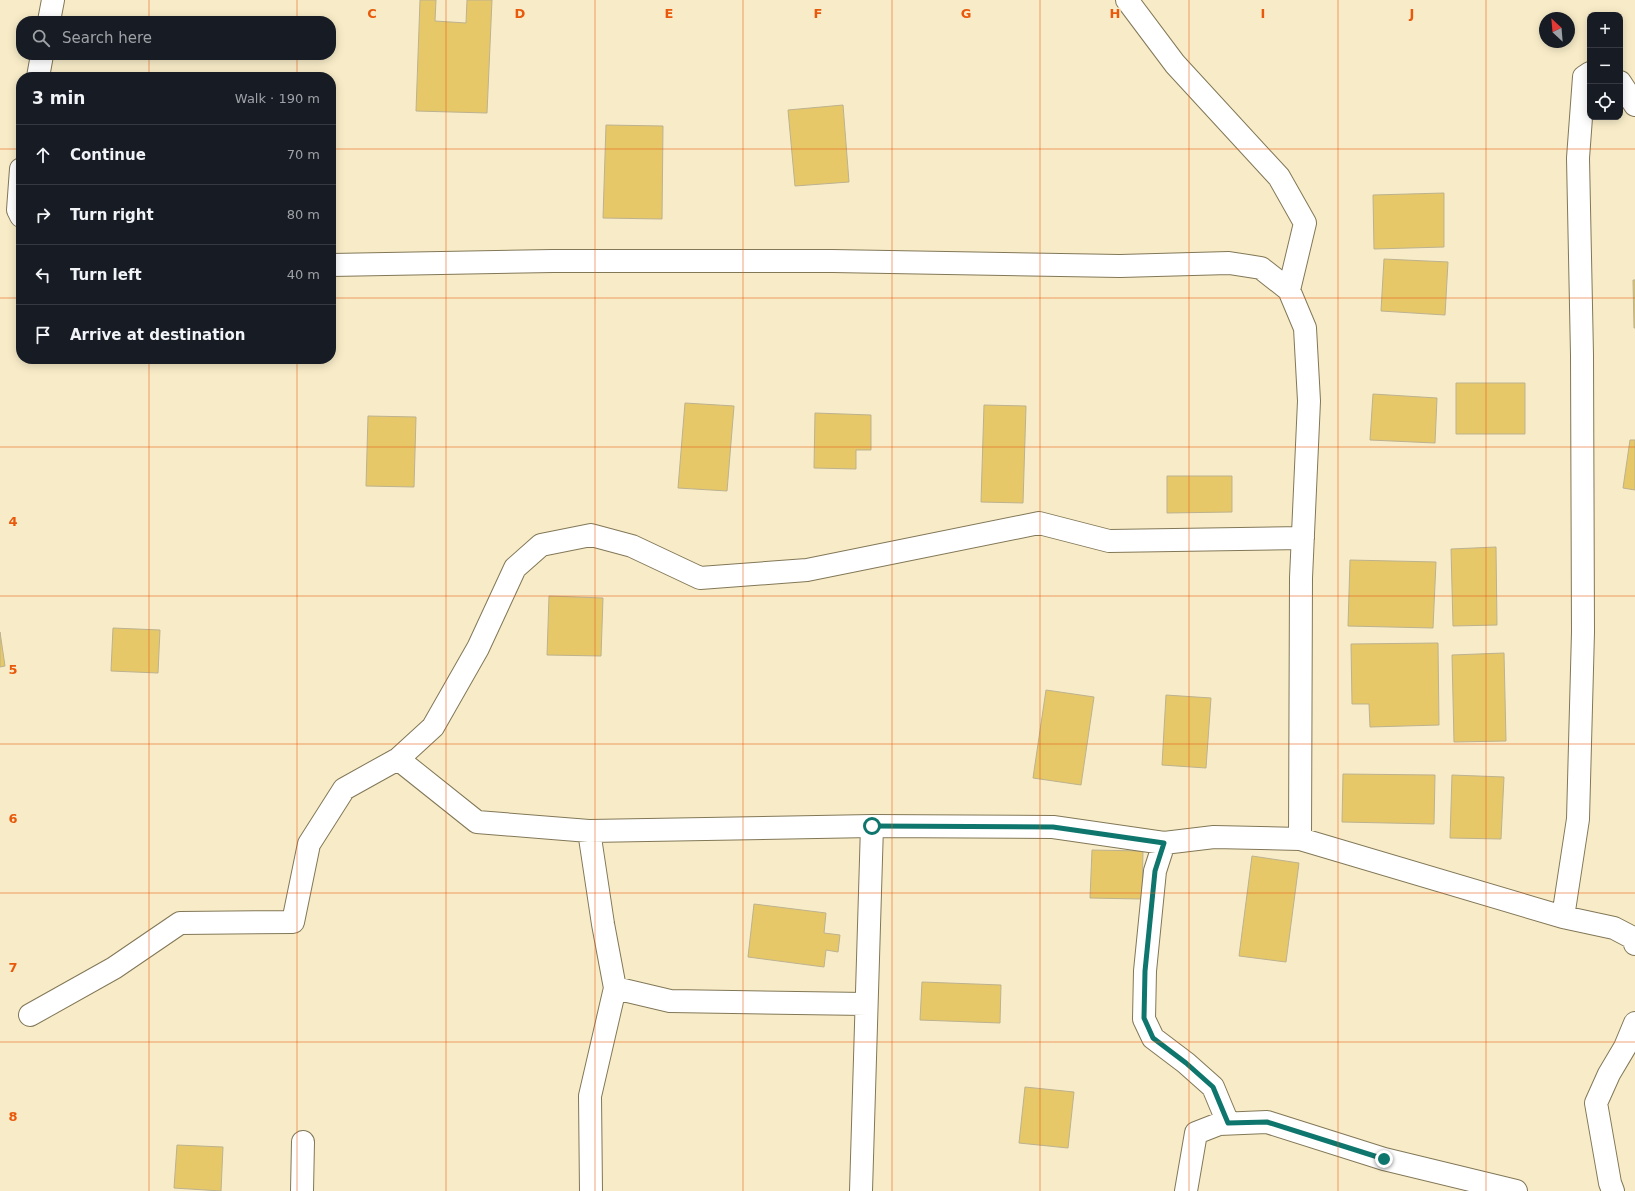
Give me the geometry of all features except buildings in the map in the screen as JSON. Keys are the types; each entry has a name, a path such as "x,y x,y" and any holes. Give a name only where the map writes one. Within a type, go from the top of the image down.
{"street":[{"path":"50,16 53,0"},
{"path":"1127,0 1175,64 1280,177 1305,223 1289,290"},
{"path":"39,72 41,60"},
{"path":"1563,917 1578,811 1583,577 1582,355 1578,158 1584,77 1587,75"},
{"path":"1621,84 1635,105"},
{"path":"336,265 553,261 832,261 1120,266 1229,263 1261,268 1289,290 1305,328 1306,342 1309,401 1301,586 1300,839"},
{"path":"30,1015 114,968 180,923 293,922 309,844 344,789 398,759 433,727 478,648 515,568 541,545 591,535 632,546 700,578 807,570 1039,523 1109,541 1303,538"},
{"path":"398,759 477,822 589,830 872,826 1053,827 1164,843 1214,837 1300,839 1563,917 1614,928 1634,940"},
{"path":"861,1191 872,826"},
{"path":"589,830 603,924 615,988 590,1096 591,1191"},
{"path":"1164,843 1155,871 1145,971 1144,1018 1153,1038 1186,1063 1213,1087 1228,1123"},
{"path":"615,988 670,1001 866,1004"},
{"path":"1613,1191 1610,1183 1596,1103 1609,1074 1625,1047 1635,1024"},
{"path":"1186,1191 1196,1133 1219,1124 1267,1122 1384,1159 1516,1191"},
{"path":"302,1191 303,1142"}],"route":[{"path":"872,826 1053,827 1164,843 1155,871 1145,971 1144,1018 1153,1038 1186,1063 1213,1087 1228,1123 1267,1122 1384,1159"}]}
